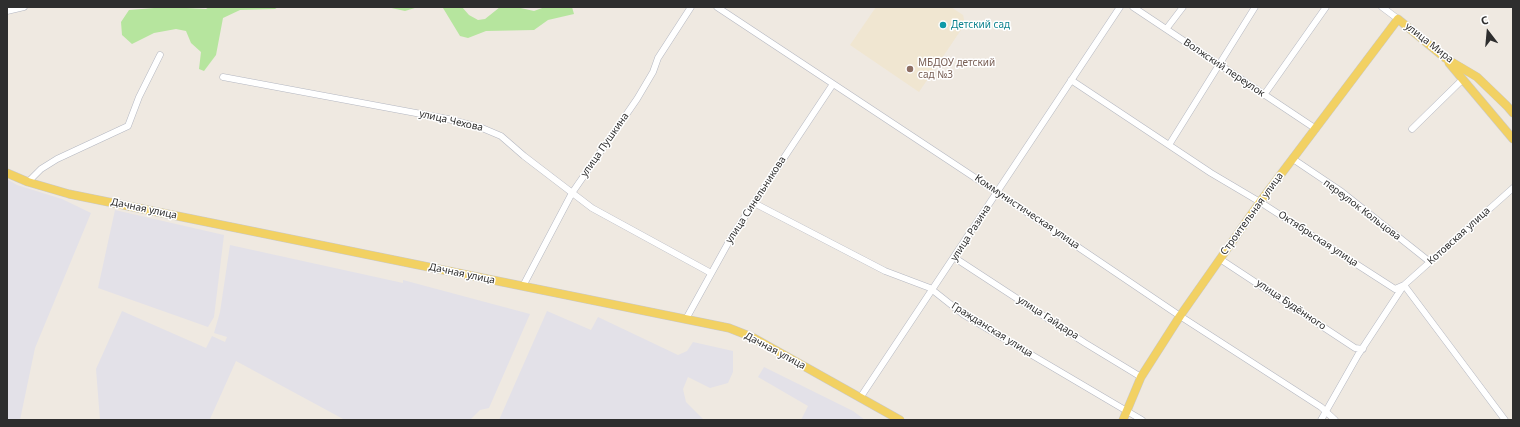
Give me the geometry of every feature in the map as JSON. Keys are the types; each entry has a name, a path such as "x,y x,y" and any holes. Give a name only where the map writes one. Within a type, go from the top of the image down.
{"main road":[{"name":"улица Мира","path":"1398,19 1445,58 1477,77 1513,113"},
{"name":"Строительная улица","path":"1123,420 1141,377 1180,316 1260,202 1398,19"},
{"path":"1445,58 1513,139"},
{"name":"Дачная улица","path":"7,173 28,182 69,194 729,328 752,337 900,420"}],"street":[{"path":"7,11 24,7"},
{"name":"улица Пушкина","path":"523,286 572,193 637,100 653,72 658,58 691,7"},
{"name":"Коммунистическая улица","path":"717,7 998,192 1180,316 1327,412 1335,420"},
{"name":"улица Разина","path":"860,398 955,258 1120,7"},
{"name":"Волжский переулок","path":"1133,7 1167,28 1316,129"},
{"path":"1167,28 1183,7"},
{"path":"1169,145 1255,7"},
{"path":"1264,95 1326,7"},
{"name":"улица Мира","path":"1382,7 1398,19"},
{"path":"28,182 42,169 57,159 128,126 139,97 160,55"},
{"name":"улица Чехова","path":"223,77 440,118 482,128 501,136 592,208 711,273"},
{"name":"Октябрьская улица","path":"1071,80 1211,173 1260,202 1395,289 1404,285"},
{"path":"1412,129 1463,80"},
{"name":"улица Синельникова","path":"686,319 732,236 833,84"},
{"name":"переулок Кольцова","path":"1293,160 1342,192 1430,262"},
{"name":"Котовская улица","path":"1363,349 1404,285 1513,188"},
{"name":"Гражданская улица","path":"754,203 885,270 915,281 933,291 964,315 1142,420"},
{"name":"улица Гайдара","path":"955,258 1085,343 1141,377"},
{"name":"улица Будённого","path":"1220,258 1355,348 1363,349"},
{"path":"1404,285 1505,420"},
{"path":"1321,420 1327,412 1358,355 1363,349"}],"shaded area":[{"name":"МБДОУ детский сад №3","path":"876,7 951,7 963,15 965,24 919,92 850,45"},
{"path":"7,179 17,185 62,199 91,213 35,348 20,420 7,420"},
{"path":"115,210 224,235 214,317 208,327 98,288"},
{"path":"230,245 403,283 403,280 530,314 489,408 480,410 470,420 345,420 236,361 210,419 211,420 100,420 96,369 122,311 206,348 212,336 225,342 227,337 214,333 220,312"},
{"path":"547,311 591,330 598,317 678,355 687,351 693,342 733,351 733,372 728,383 710,388 688,377 683,389 686,402 704,420 499,420"},
{"path":"764,367 853,411 865,420 801,420 808,406 758,377"}],"green space":[{"path":"167,7 206,9 209,7 278,7 275,9 240,10 223,18 216,55 204,71 199,69 201,52 191,43 186,31 176,29 154,33 132,44 122,35 121,22 129,10"},
{"path":"387,7 418,7 405,11"},
{"path":"437,7 462,7 469,15 478,20 485,19 500,7 516,7 534,11 545,7 572,7 574,14 548,20 534,30 486,31 468,38 460,36 443,8"}],"place":[{"name":"Детский сад","path":"943,25"},
{"name":"МБДОУ детский сад №3","path":"910,69"}]}
